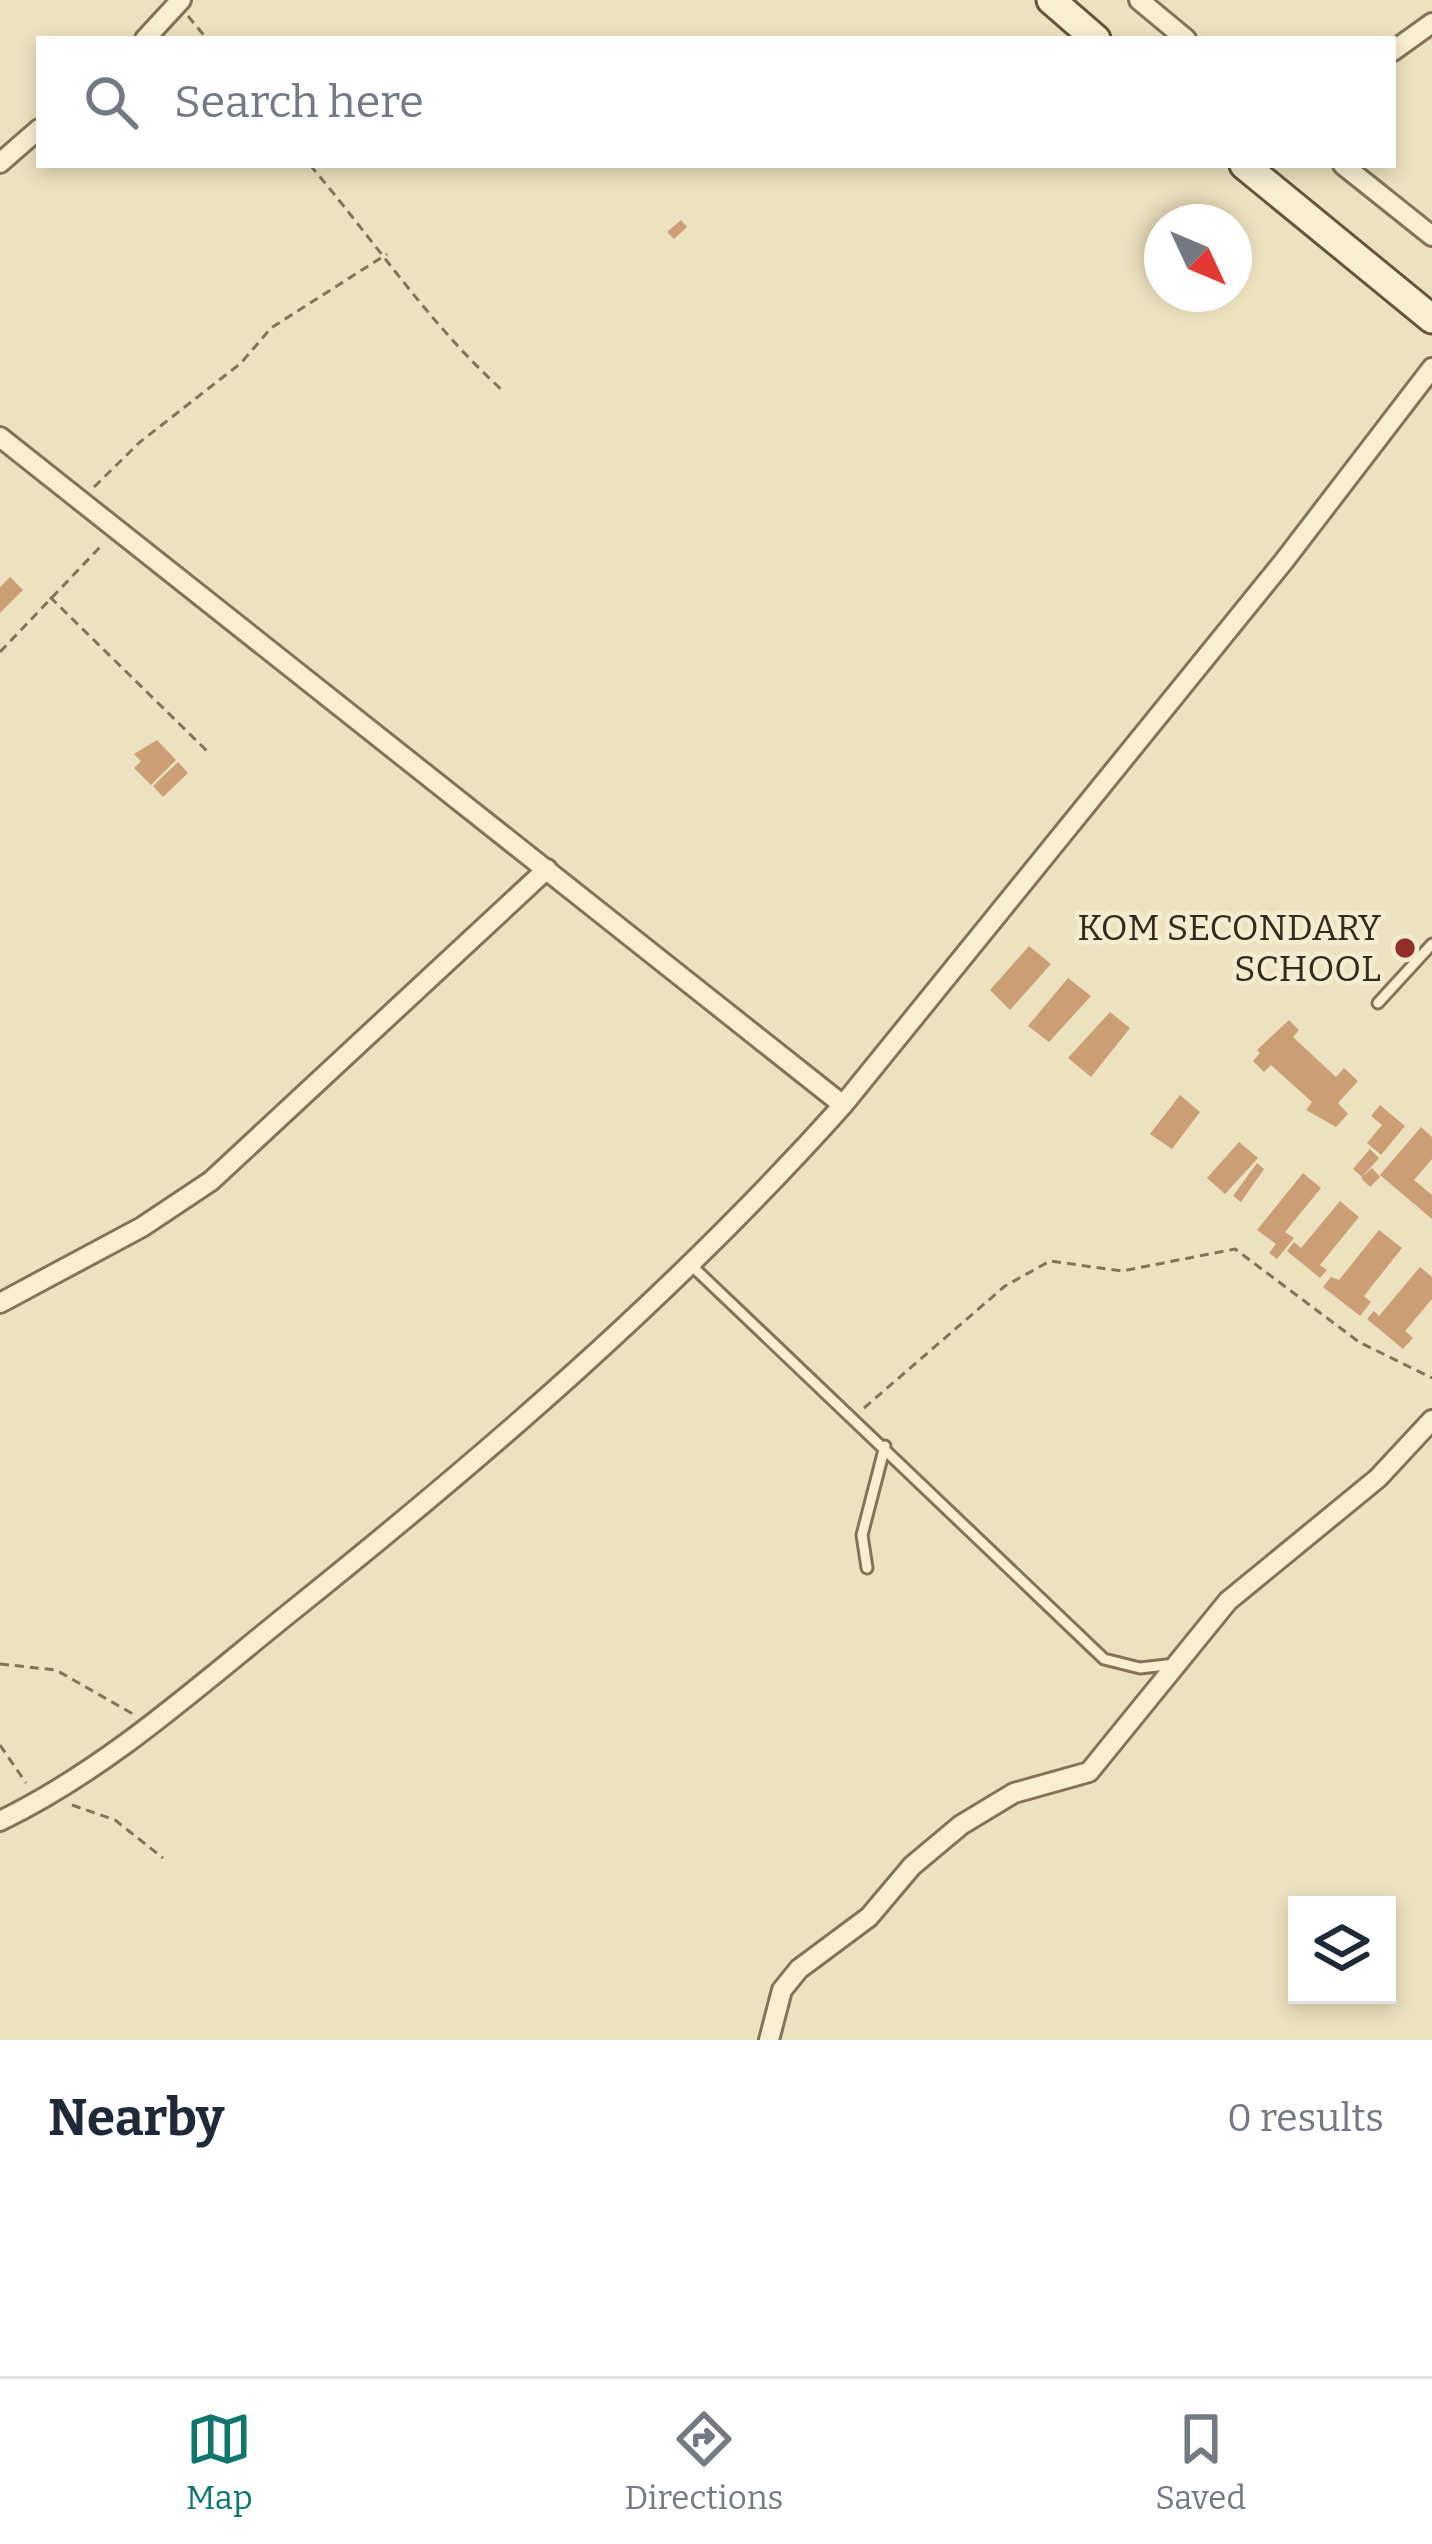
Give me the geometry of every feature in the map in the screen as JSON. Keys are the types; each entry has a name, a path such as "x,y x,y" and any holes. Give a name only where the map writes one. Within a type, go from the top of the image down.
{"main road":[{"path":"1051,0 1093,36"},
{"path":"1248,168 1432,319"}],"street":[{"path":"1139,0 1182,36"},
{"path":"148,36 180,3"},
{"path":"1396,49 1432,23"},
{"path":"0,163 36,132"},
{"path":"1347,168 1432,236"},
{"path":"0,1822 47,1798 158,1720 489,1452 770,1186 843,1105 1284,561 1432,368"},
{"path":"0,437 843,1105"},
{"path":"0,1303 142,1227 211,1181 547,869"},
{"path":"769,2040 782,1990 799,1969 869,1917 912,1866 961,1825 1014,1793 1089,1772 1228,1601 1387,1470 1432,1420"}],"lane":[{"path":"1378,1003 1432,944"},
{"path":"688,1263 855,1416 1104,1659 1140,1668 1180,1664"},
{"path":"867,1568 862,1535 885,1446"}],"path":[{"path":"180,3 205,36"},
{"path":"313,168 387,254 441,332 501,389"},
{"path":"81,500 140,442 241,363 271,328 387,254"},
{"path":"0,652 117,527"},
{"path":"50,597 207,751"},
{"path":"855,1416 1006,1286 1057,1259 1122,1271 1234,1249 1359,1342 1432,1378"},
{"path":"0,1664 56,1670 121,1709 158,1720"},
{"path":"0,1745 47,1798 110,1817 163,1858"}],"building":[{"path":"681,220 687,227 674,239 667,232"},
{"path":"10,577 23,590 0,613 0,587"},
{"path":"157,740 176,760 151,785 134,768 141,761 134,754"},
{"path":"178,762 188,773 163,797 153,786"},
{"path":"1029,946 1051,964 1010,1010 990,990"},
{"path":"1068,978 1091,996 1049,1042 1028,1026"},
{"path":"1110,1012 1130,1028 1091,1077 1068,1058"},
{"path":"1289,1020 1299,1030 1293,1037 1336,1077 1344,1068 1358,1081 1338,1103 1348,1114 1336,1127 1306,1110 1312,1102 1271,1065 1264,1072 1253,1061 1260,1053 1257,1050"},
{"path":"1180,1095 1200,1112 1172,1149 1150,1134"},
{"path":"1380,1105 1405,1126 1381,1155 1367,1143 1382,1125 1371,1116"},
{"path":"1421,1127 1432,1137 1432,1159 1414,1180 1432,1195 1432,1219 1380,1175"},
{"path":"1239,1142 1258,1158 1225,1194 1207,1178"},
{"path":"1370,1149 1379,1158 1362,1177 1353,1169"},
{"path":"1257,1163 1264,1169 1241,1202 1233,1196"},
{"path":"1372,1168 1380,1177 1370,1187 1361,1178"},
{"path":"1303,1173 1321,1188 1285,1232 1294,1238 1277,1259 1269,1253 1276,1244 1257,1230"},
{"path":"1340,1201 1359,1217 1320,1265 1327,1270 1320,1278 1287,1251 1294,1242 1301,1248"},
{"path":"1379,1230 1402,1248 1364,1296 1371,1302 1360,1316 1323,1287 1331,1277 1339,1280"},
{"path":"1420,1267 1432,1277 1432,1299 1405,1331 1413,1338 1403,1349 1367,1319 1374,1311 1379,1316"}],"place":[{"name":"KOM SECONDARY SCHOOL","path":"1405,948"}]}
